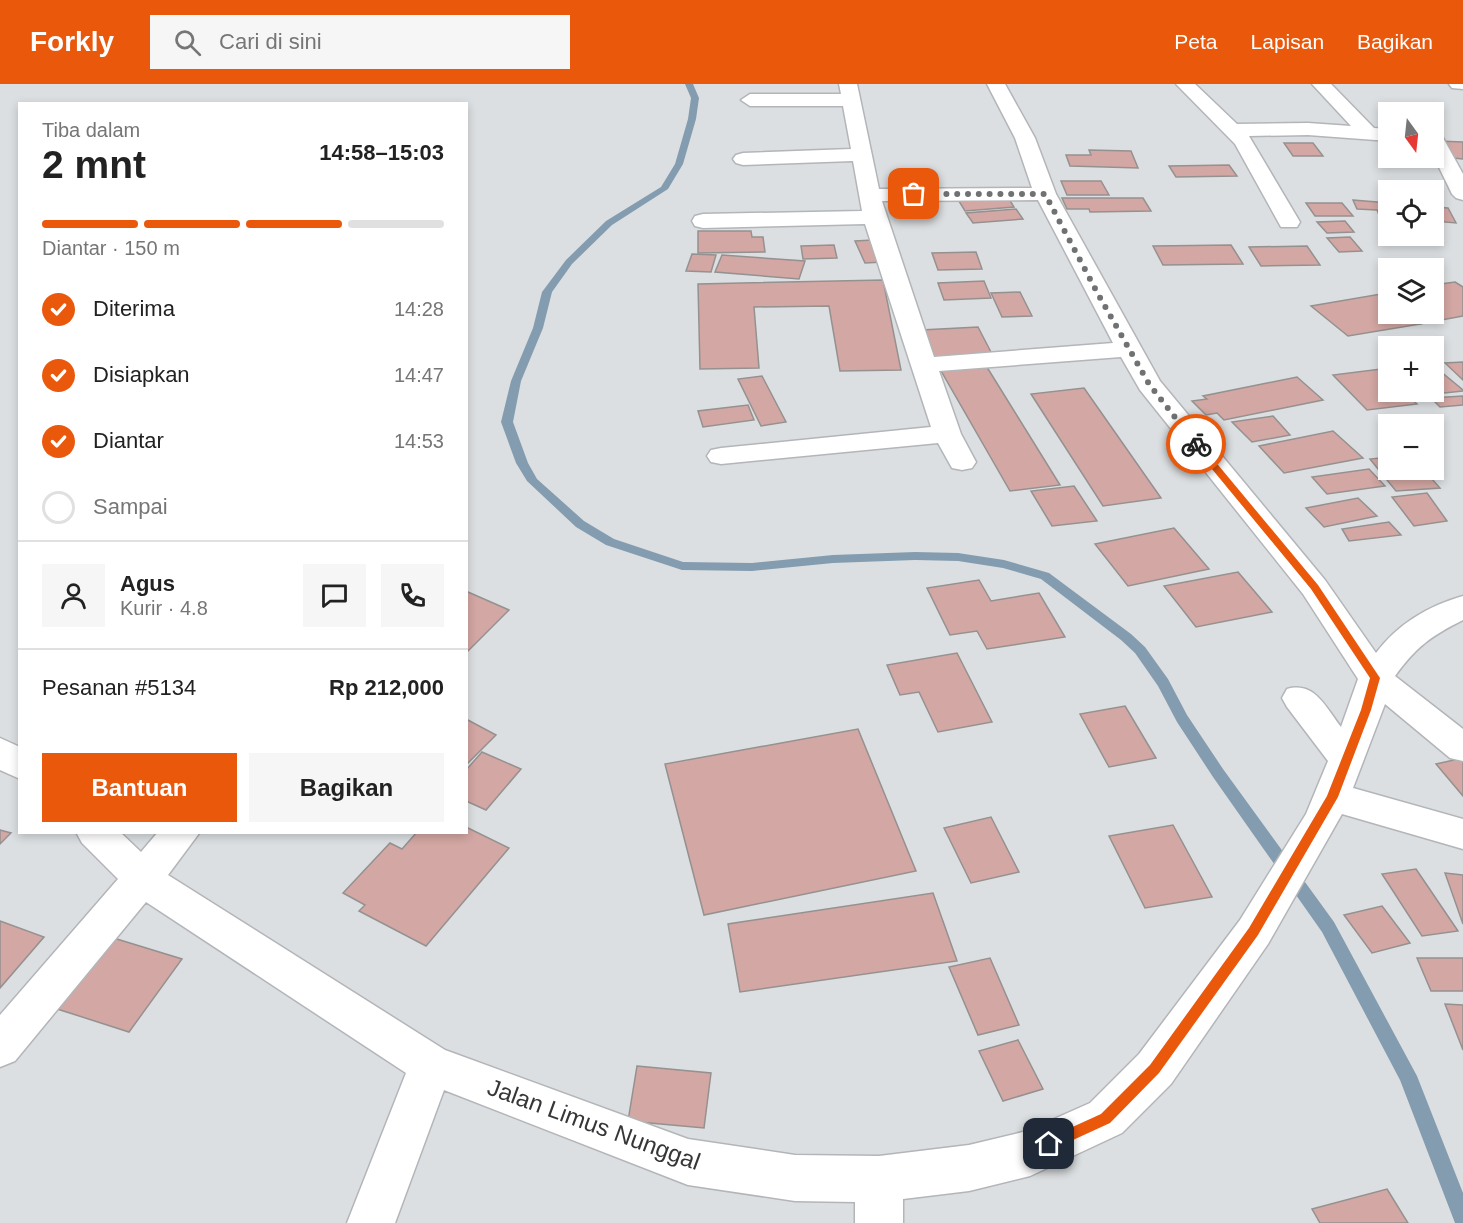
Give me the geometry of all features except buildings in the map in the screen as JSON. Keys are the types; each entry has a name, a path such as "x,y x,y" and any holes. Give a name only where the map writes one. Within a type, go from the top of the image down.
{"street":[{"path":"996,84 1025,138 1045,194 1149,384 1314,587 1375,678 1463,748"},
{"path":"1185,84 1234,130 1289,222"},
{"path":"1322,84 1368,133"},
{"path":"1458,84 1463,84"},
{"path":"750,100 849,92 872,206 947,434 963,462"},
{"path":"1234,130 1308,129 1378,134"},
{"path":"1444,147 1463,194"},
{"path":"743,159 860,155"},
{"path":"703,221 1045,194"},
{"path":"924,365 1129,349"},
{"path":"722,456 947,434"},
{"name":"Jalan Limus Nunggal","path":"97,834 143,879 431,1065 688,1162 795,1178 879,1201 969,1168 1030,1153 1106,1118 1155,1069 1254,932 1340,779 1375,678 1399,646 1419,628 1463,607"},
{"path":"1299,698 1340,779 1463,834"},
{"path":"0,752 18,764"},
{"path":"0,1047 179,834"},
{"path":"371,1223 431,1065"}],"waterway":[{"path":"689,84 695,98 692,119 679,164 664,189 609,223 569,262 547,292 538,328 516,381 507,422 522,463 533,481 580,524 610,542 682,566 752,567 833,559 915,556 958,557 1004,564 1045,576 1126,637 1140,650 1163,683 1182,718 1218,773 1328,927 1408,1076 1463,1218"}],"way so far":[{"path":"914,194 1045,194 1149,384 1196,444"}],"route":[{"path":"1049,1144 1106,1118 1155,1069 1254,932 1322,819 1366,710 1375,678 1314,587 1196,444"}]}
